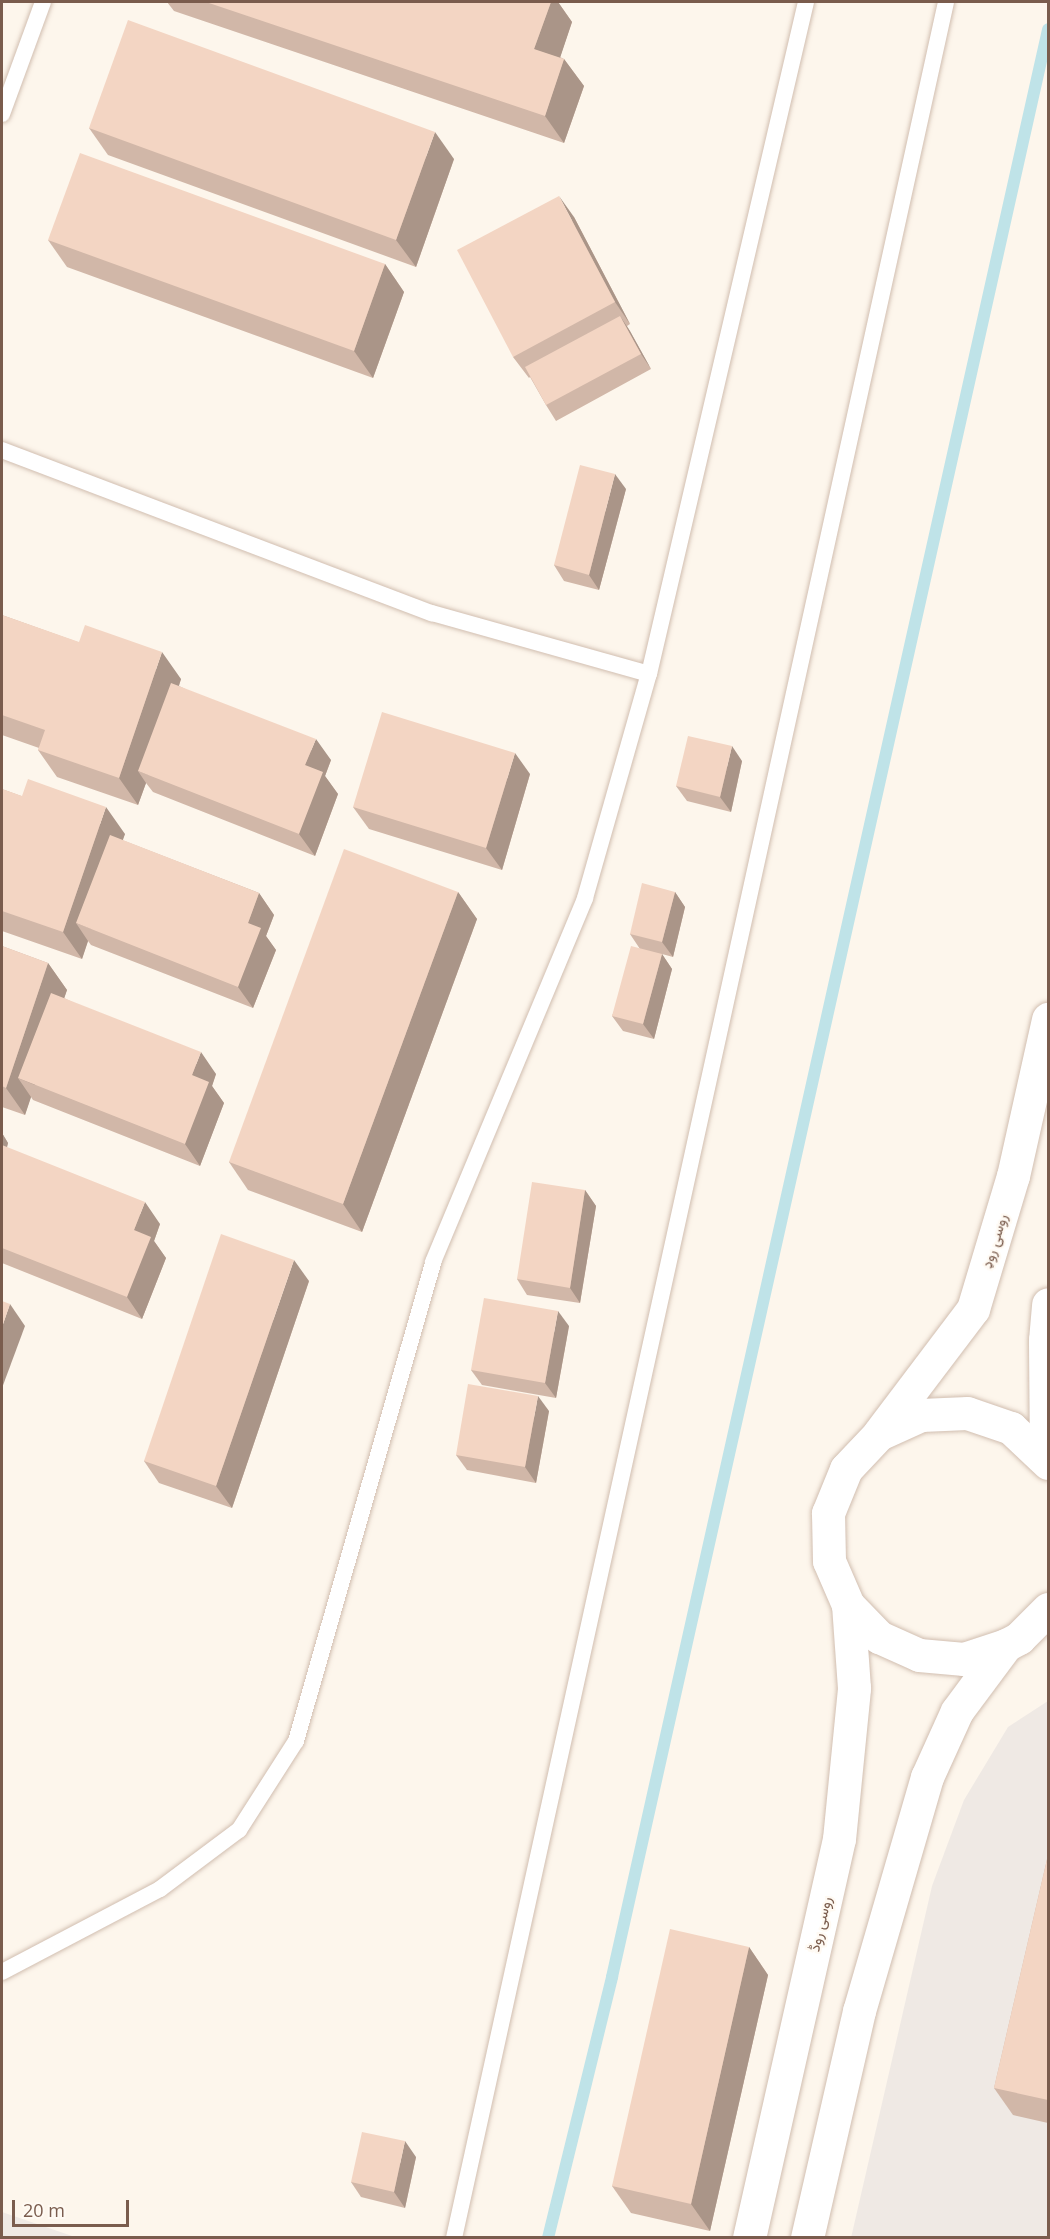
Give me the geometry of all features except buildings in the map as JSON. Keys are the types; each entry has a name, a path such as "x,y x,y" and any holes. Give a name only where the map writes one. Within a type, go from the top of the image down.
{"main road":[{"name":"روسی روډ","path":"848,1605 829,1561 828,1514 846,1469 879,1434 973,1309 1013,1176 1048,1019"},
{"path":"1047,1460 1045,1340 1048,1304"},
{"path":"879,1434 921,1415 967,1413 1011,1428 1047,1460"},
{"path":"848,1605 879,1637 919,1655 964,1659 1006,1645 1019,1638 1048,1609"},
{"name":"روسی روڈ","path":"749,2238 839,1839 854,1688 848,1605"},
{"path":"807,2238 859,2011 927,1777 957,1711 1006,1645"}],"lane":[{"path":"2,114 43,2"},
{"path":"2,1972 160,1889 239,1830 296,1741 433,1262 585,898 649,674 806,2"},
{"path":"454,2238 946,2"},
{"path":"2,450 432,614 649,674"}],"shaded area":[{"path":"1048,1701 1048,2237 851,2238 932,1886 964,1800 1008,1727"},
{"path":"2,2212 75,2237 2,2237"}],"waterway":[{"path":"548,2238 612,1977 1048,29"}]}
